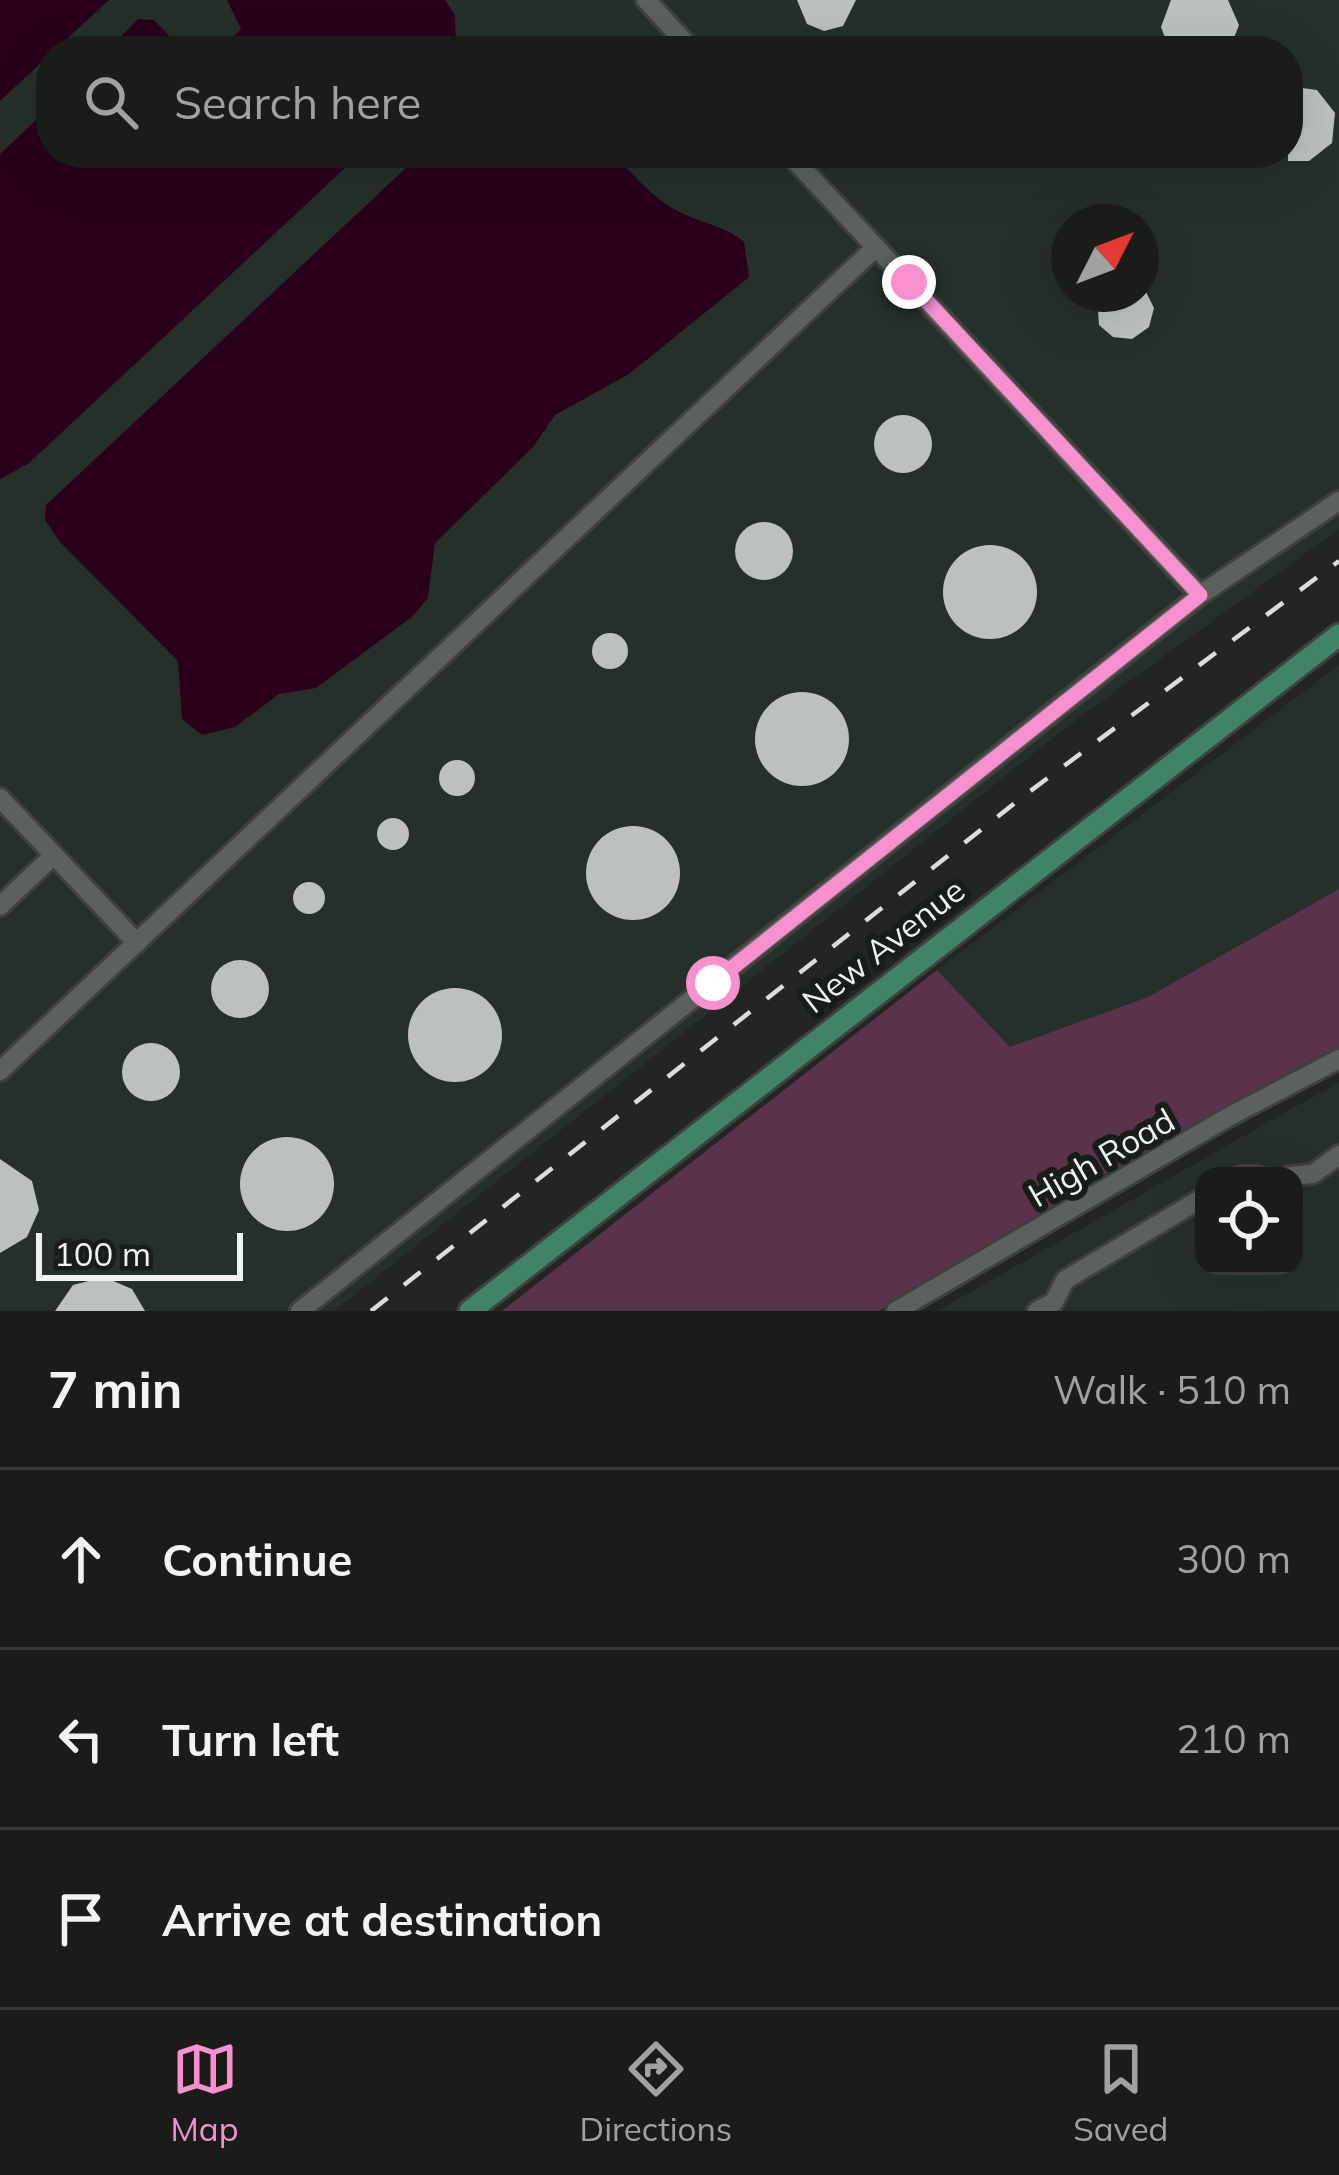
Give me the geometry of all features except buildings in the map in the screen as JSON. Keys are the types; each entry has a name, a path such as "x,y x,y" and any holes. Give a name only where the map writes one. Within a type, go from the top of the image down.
{"main road":[{"name":"New Avenue","path":"470,1311 1339,635"}],"street":[{"path":"646,0 679,36"},
{"path":"802,168 1200,595"},
{"path":"0,1071 876,247"},
{"path":"300,1311 1200,595 1339,502"},
{"path":"0,798 136,943"},
{"path":"0,906 53,856"},
{"name":"High Road","path":"896,1311 917,1306 1230,1116 1339,1059"},
{"path":"1303,1175 1313,1174 1339,1155"},
{"path":"1037,1311 1054,1302 1065,1280 1195,1202"}],"shaded area":[{"path":"0,0 1339,0 1339,529 1076,720 334,1311 0,1311"},
{"path":"0,0 109,0 70,36 36,36 36,68 0,101"},
{"path":"227,0 445,0 455,15 456,36 234,36 241,29"},
{"path":"138,19 154,20 169,36 122,36"},
{"path":"36,120 36,168 345,168 28,464 0,479 0,154"},
{"path":"406,168 627,168 670,207 744,242 749,277 629,374 555,415 533,447 435,543 428,598 413,616 316,688 279,694 235,727 202,735 182,719 178,661 60,542 45,520 46,505"},
{"path":"1339,665 1339,889 1148,997 1010,1047 937,970"},
{"path":"1339,889 1339,1050 1098,1178 879,1311 502,1311 937,970 1010,1047 1148,997"},
{"path":"1339,1082 1339,1311 937,1311"}],"railway":[{"path":"371,1311 1025,795 1339,561"}],"route":[{"path":"713,983 1200,595 909,282"}]}
